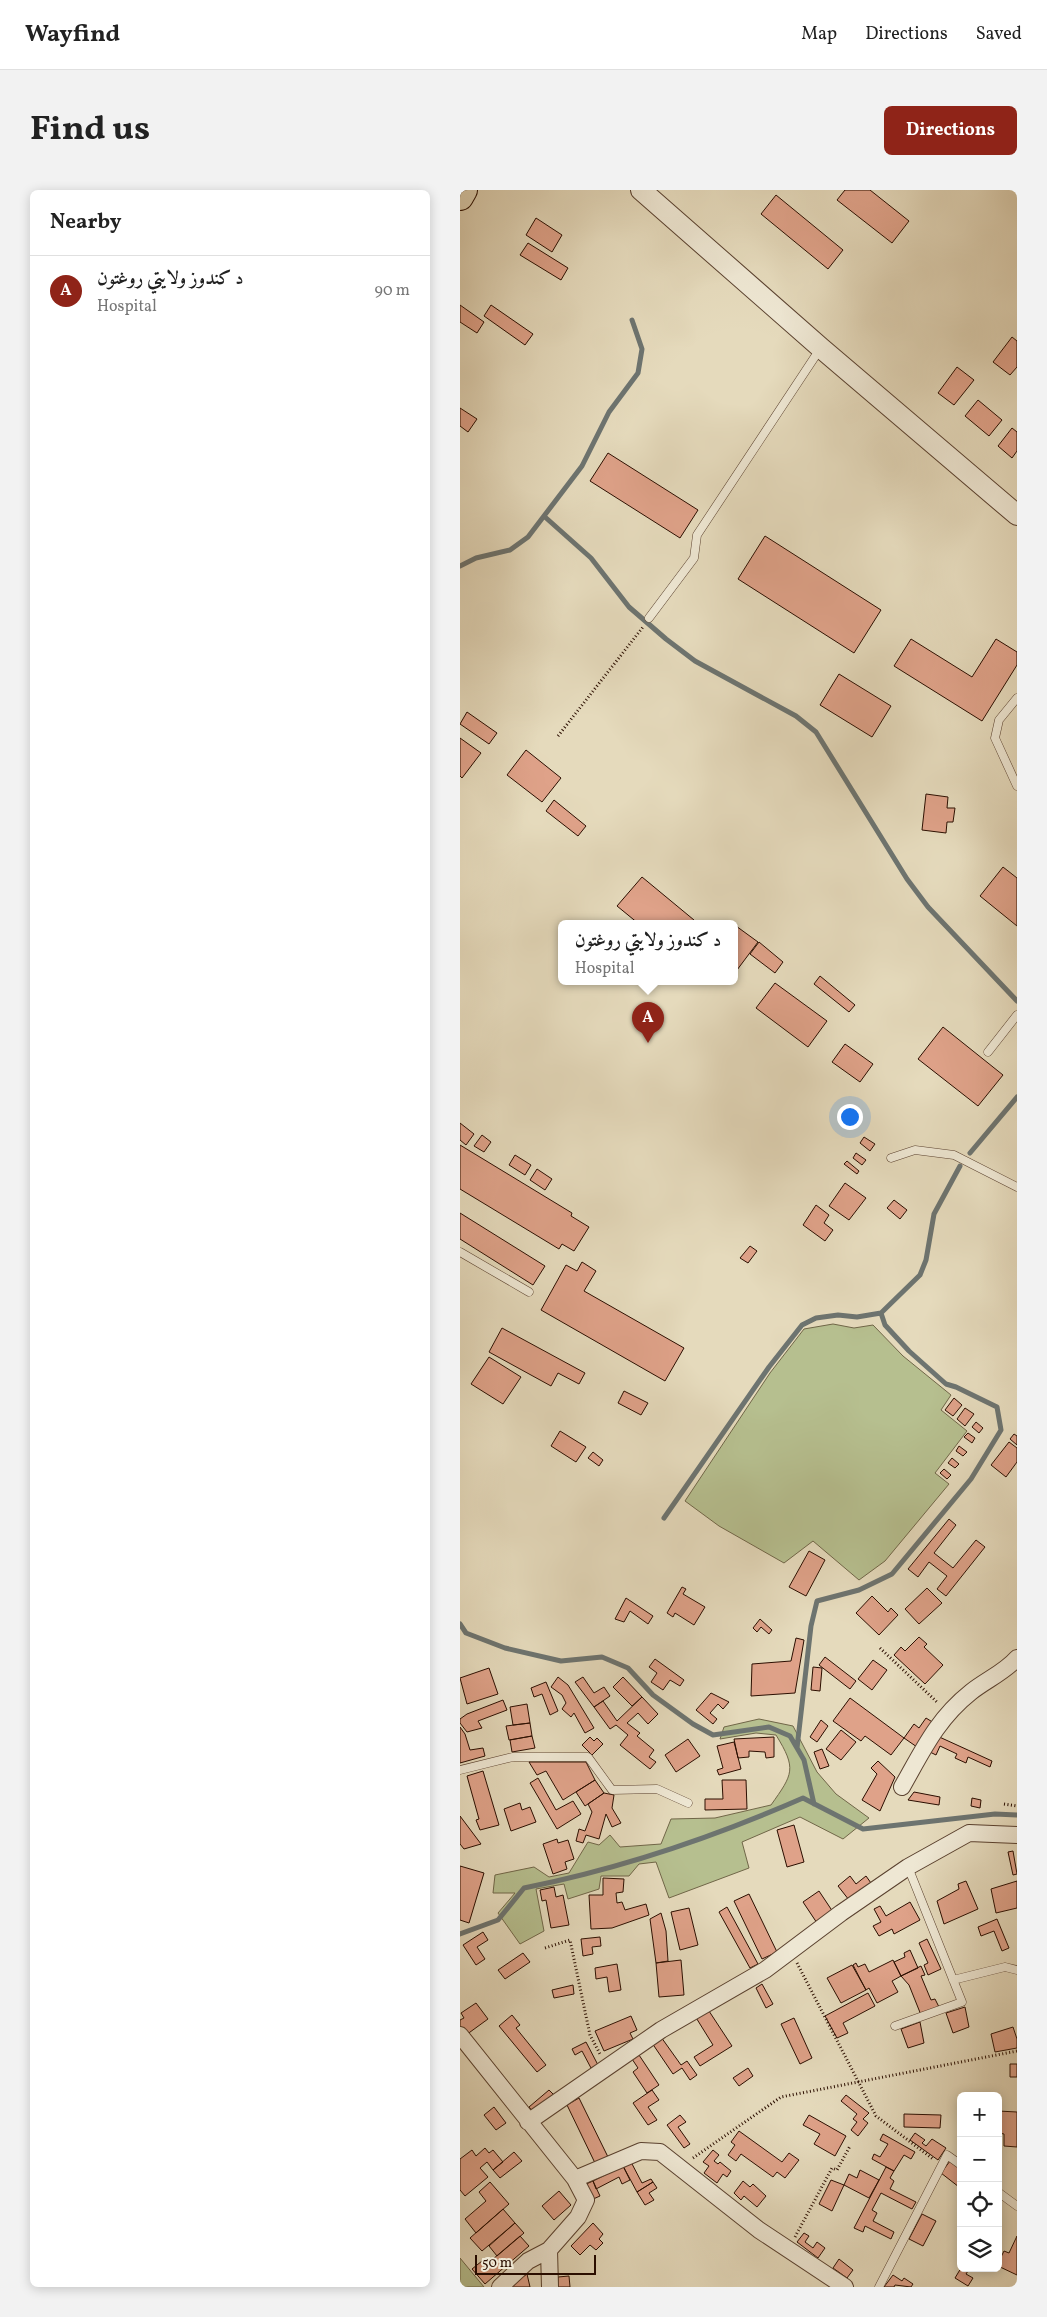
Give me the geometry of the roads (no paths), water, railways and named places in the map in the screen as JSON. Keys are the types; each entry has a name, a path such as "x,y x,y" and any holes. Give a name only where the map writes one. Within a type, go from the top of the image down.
{"highway":[{"path":"460,197 464,190"}],"street":[{"path":"641,190 821,348 1017,515"},
{"path":"902,1788 938,1723 971,1692 1017,1658"},
{"path":"528,2122 661,2030 765,1970 840,1913 908,1867 969,1833 1017,1835"},
{"path":"460,2035 574,2179 586,2200 578,2217 549,2250 528,2261 500,2287"},
{"path":"574,2179 641,2151 660,2152 759,2230 845,2287"},
{"path":"549,2250 550,2287"}],"lane":[{"path":"649,618 694,558 697,535 821,348"},
{"path":"1017,698 999,720 995,738 1017,786"},
{"path":"988,1052 1017,1015"},
{"path":"891,1158 915,1150 954,1155 1017,1187"},
{"path":"460,1252 529,1292"},
{"path":"460,1770 513,1757 588,1757 612,1790 657,1789 688,1803"},
{"path":"895,2026 962,2002 908,1867"},
{"path":"953,1980 1005,1967 1017,1970"},
{"path":"879,2287 947,2155 957,2162"},
{"path":"1002,2195 1017,2206"}],"waterway":[{"path":"460,566 476,558 510,550 528,537 582,466 609,412 638,373 642,349 632,320"},
{"path":"545,517 591,558 629,607 666,639 695,661 796,716 816,732 907,879 928,907 1017,1001"},
{"path":"970,1153 1017,1097"},
{"path":"797,1748 811,1626 817,1601 859,1590 892,1574 971,1479 1001,1430 997,1407 946,1384 909,1351 885,1325 881,1313 920,1275 926,1260 934,1214 960,1166"},
{"path":"664,1518 769,1367 802,1325 816,1318 838,1315 857,1317 881,1313"},
{"path":"460,1624 466,1633 505,1648 561,1661 602,1657 628,1668 653,1695 693,1724 713,1735 769,1727 790,1736 804,1760 814,1804"},
{"path":"460,1934 498,1920 524,1888 595,1871 701,1839 803,1798 863,1829 995,1814 1017,1815"}],"place":[{"name":"د کندوز ولایتي روغتون","path":"648,1043"}]}
